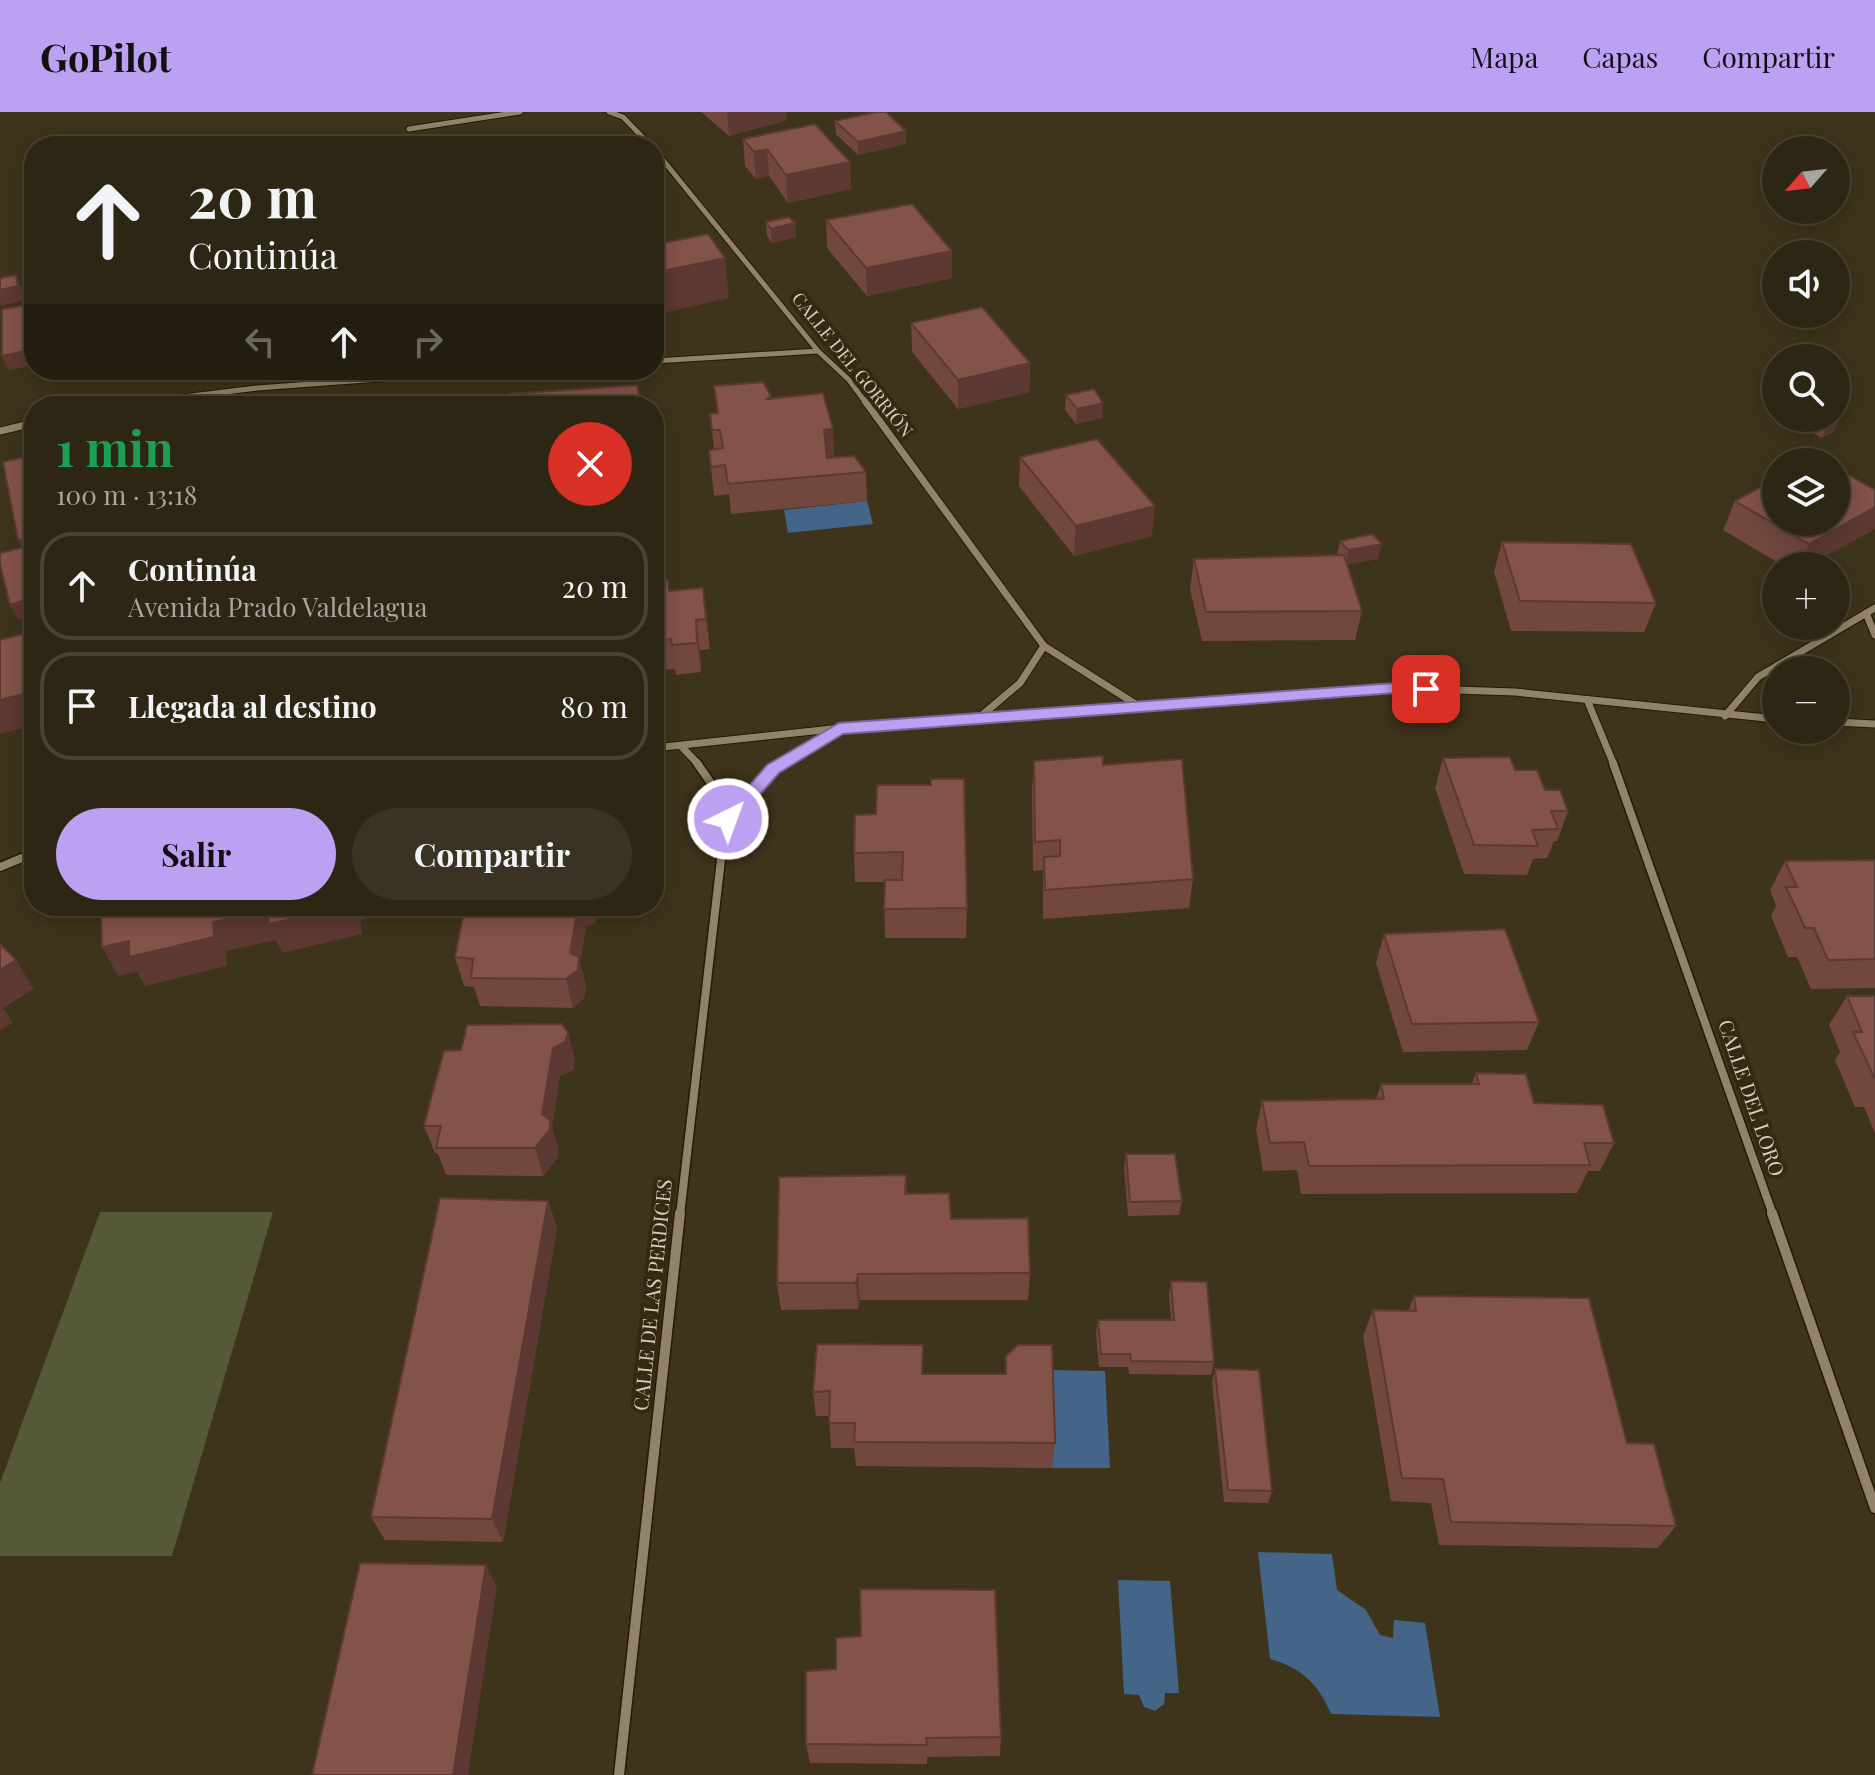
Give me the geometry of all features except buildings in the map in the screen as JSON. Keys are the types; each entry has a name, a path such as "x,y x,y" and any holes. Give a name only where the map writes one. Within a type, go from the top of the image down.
{"street":[{"path":"409,129 520,112"},
{"name":"CALLE DEL GORRIÓN","path":"609,112 623,117 641,136"},
{"name":"CALLE DEL GORRIÓN","path":"664,162 818,351 849,380 1044,646 1138,706"},
{"path":"664,360 818,351"},
{"path":"193,396 366,380"},
{"path":"0,431 24,425"},
{"path":"1725,716 1758,677 1875,608"},
{"path":"1866,613 1875,635"},
{"path":"980,717 1020,683 1044,646"},
{"path":"664,747 980,717 1396,688 1515,692 1762,718"},
{"name":"CALLE DEL LORO","path":"1588,702 1623,787 1875,1508"},
{"path":"1850,723 1875,724"},
{"name":"CALLE DE LAS PERDICES","path":"619,1775 718,866 728,819 773,769 839,729"},
{"path":"681,746 719,788 728,819"},
{"path":"0,867 24,857"}],"green space":[{"path":"100,1212 273,1212 172,1556 0,1556 0,1483"}],"water":[{"path":"867,501 873,524 788,533 784,510"},
{"path":"1049,1370 1105,1371 1110,1468 1052,1468"},
{"path":"1258,1552 1332,1554 1337,1590 1366,1610 1380,1635 1393,1638 1394,1620 1425,1623 1440,1717 1331,1714 1321,1694 1307,1678 1270,1659"},
{"path":"1118,1580 1170,1581 1179,1693 1165,1693 1164,1704 1155,1711 1144,1707 1139,1695 1124,1694"}],"route":[{"path":"728,819 773,769 839,729 1396,688 1426,689"}]}
